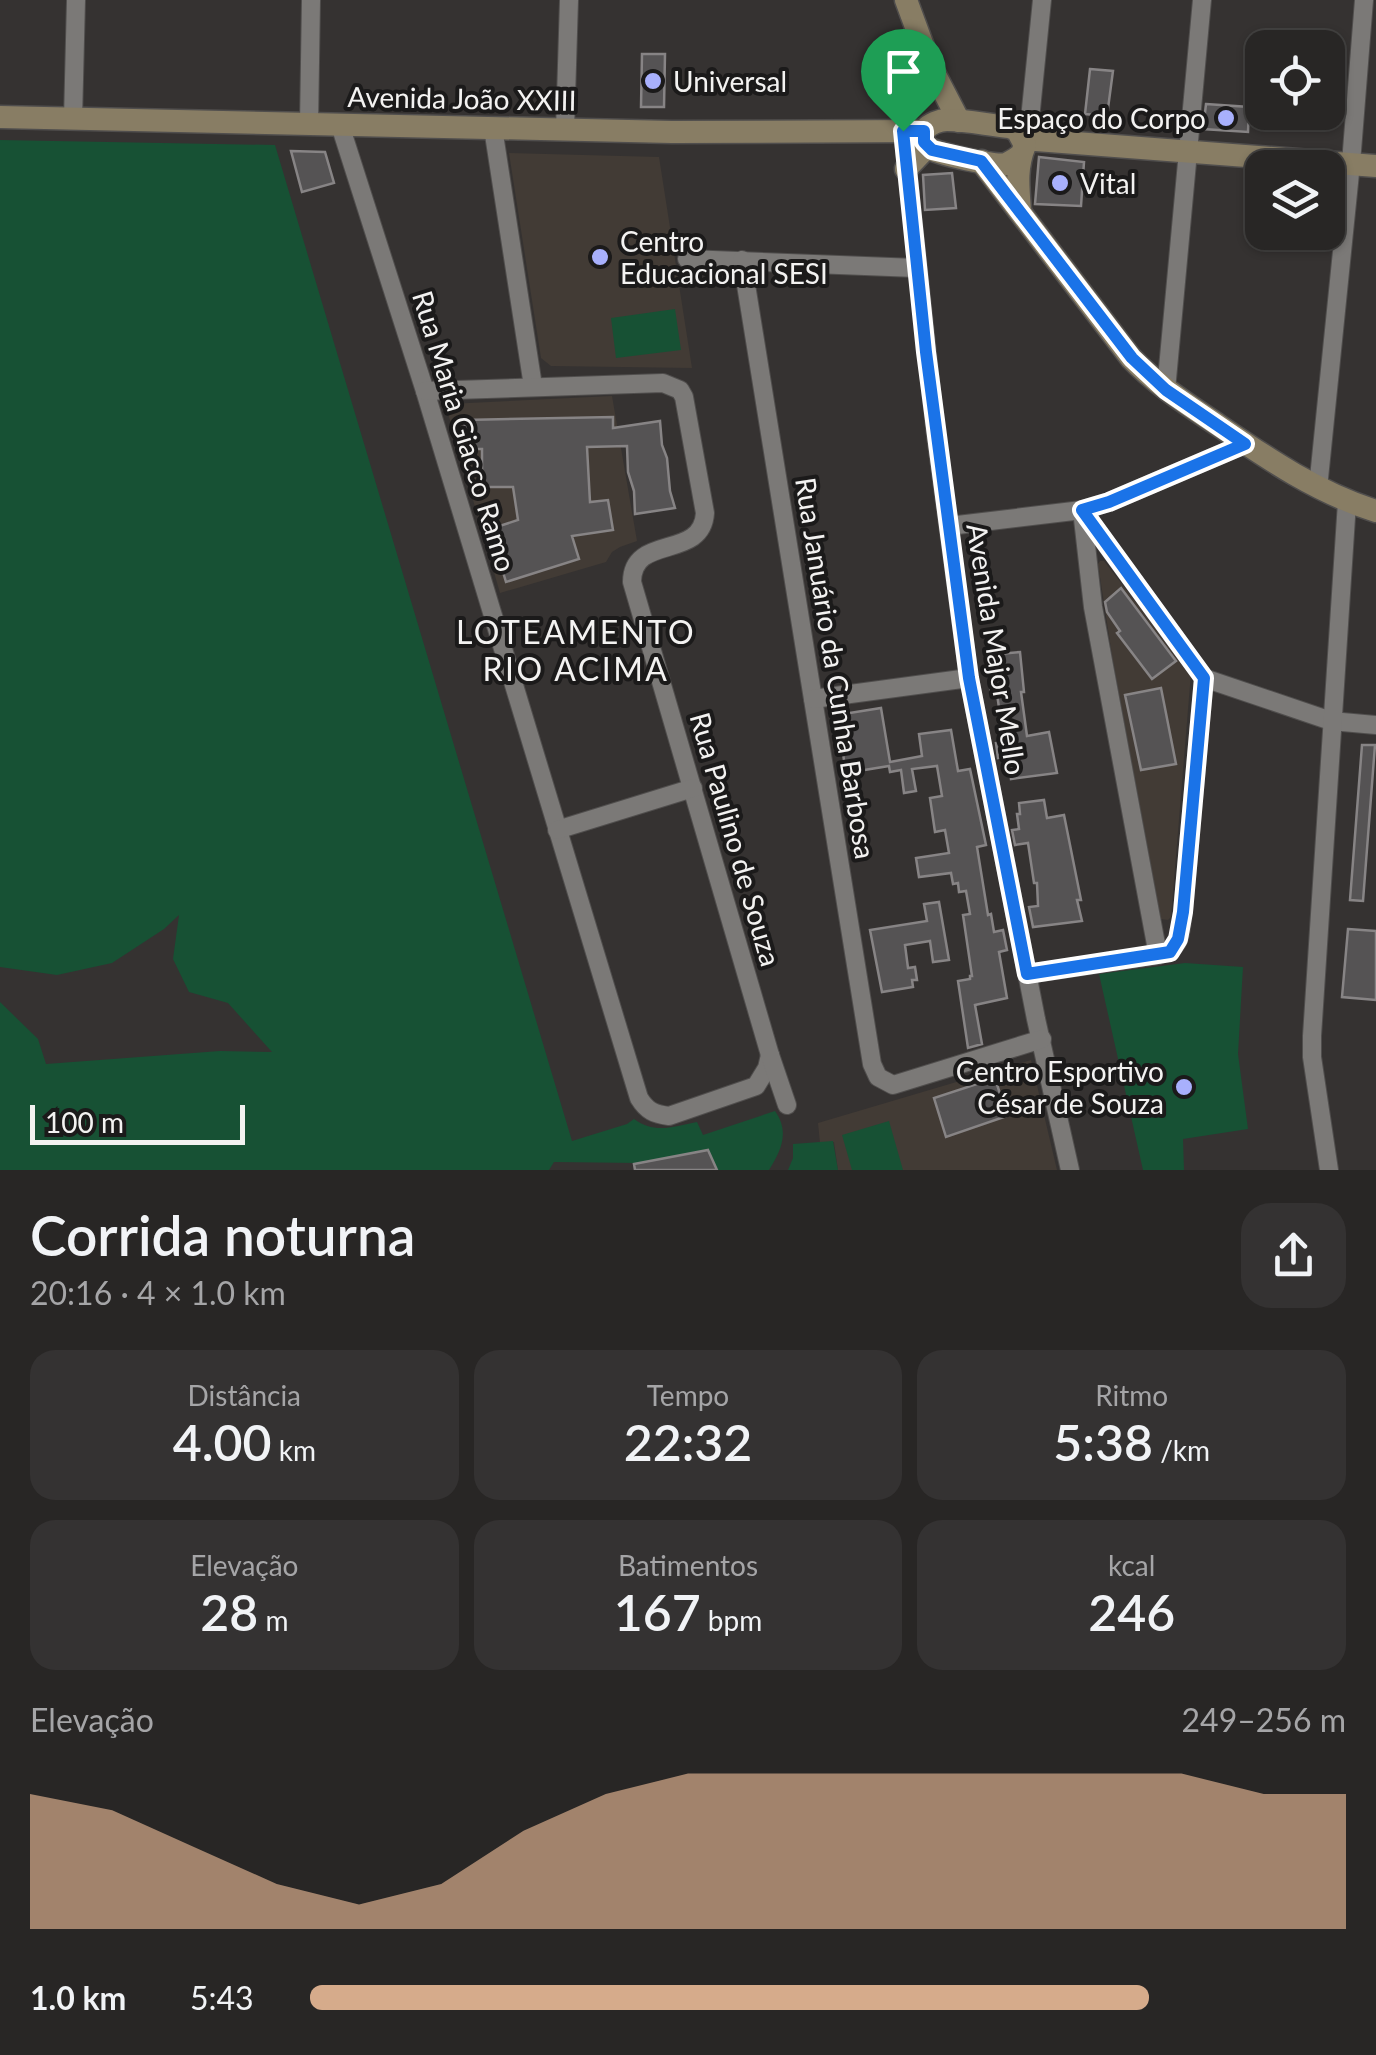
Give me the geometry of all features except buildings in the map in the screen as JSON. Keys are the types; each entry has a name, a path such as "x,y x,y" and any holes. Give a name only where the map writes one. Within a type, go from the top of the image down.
{"main road":[{"path":"906,0 930,66 959,121"},
{"path":"906,169 922,133 930,66"},
{"name":"Avenida João XXIII","path":"0,118 672,132 922,133 959,121 1009,127 1017,130 1023,145"},
{"name":"Avenida João XXIII","path":"922,133 938,152 995,165 1005,164 1023,145 1376,166"},
{"path":"1020,211 1017,174 1023,145"},
{"path":"981,161 1132,358 1166,390 1318,488 1376,511"}],"street":[{"path":"72,119 76,0"},
{"path":"309,124 311,0"},
{"path":"565,130 569,0"},
{"path":"1023,145 1042,0"},
{"path":"1166,390 1202,0"},
{"path":"1318,488 1364,0"},
{"name":"Rua Maria Giacco Ramo","path":"340,125 425,391 639,1098 646,1109 668,1116 756,1086"},
{"path":"425,391 533,386 493,128"},
{"name":"Avenida Major Mello","path":"906,169 969,678 1070,1170"},
{"path":"686,259 916,268"},
{"name":"Rua Januário da Cunha Barbosa","path":"742,260 872,1064 878,1077 892,1085 1042,1040"},
{"name":"Rua Paulino de Souza","path":"533,386 663,383 680,390 684,397 704,524 692,538 640,557 633,566 632,582 770,1055 788,1104 756,1086"},
{"path":"949,526 1082,510 1245,444"},
{"path":"1330,1170 1312,1036 1347,502"},
{"path":"1082,510 1204,678 1331,720 1376,726"},
{"path":"1082,510 1094,607 1158,956"},
{"path":"814,699 969,678"},
{"path":"1027,974 1158,956 1176,946 1204,678"},
{"path":"557,830 693,788"},
{"path":"756,1086 770,1055"}],"shaded area":[{"name":"Centro Educacional SESI","path":"509,153 659,157 692,368 551,366 541,358"},
{"path":"612,396 637,541 612,552 606,562 500,593 447,410 449,404"},
{"path":"1100,561 1104,561 1191,673 1168,920 1161,919 1112,655"},
{"path":"1031,1060 1057,1170 838,1170 834,1142 820,1143 818,1123"}],"green space":[{"path":"0,140 275,145 572,1141 634,1119 656,1128 697,1122 703,1135 775,1111 783,1134 769,1170 718,1170 708,1150 640,1163 554,1162 549,1170 0,1170 0,1002 38,1039 46,1064 220,1051 272,1052 228,1003 189,992 173,959 179,915 112,963 57,975 0,967"},
{"path":"675,309 681,350 616,358 611,318"},
{"name":"Centro Esportivo César de Souza","path":"1185,963 1243,967 1238,1054 1248,1129 1183,1139 1184,1170 1143,1170 1099,974"},
{"path":"889,1121 903,1170 852,1170 842,1135"},
{"path":"833,1141 838,1170 788,1170 793,1144"}],"place":[{"name":"Universal","path":"653,81"},
{"name":"Espaço do Corpo","path":"1226,118"},
{"name":"Vital","path":"1060,183"},
{"name":"Centro Educacional SESI","path":"600,257"},
{"name":"Centro Esportivo César de Souza","path":"1184,1087"}],"district":[{"name":"LOTEAMENTO RIO ACIMA","path":"576,650"}],"route":[{"path":"903,131 924,131 924,142 932,150 981,161 1132,358 1166,390 1245,444 1082,510 1204,678 1183,912 1176,946 1158,956 1027,974 969,678 936,436 903,131"}]}
